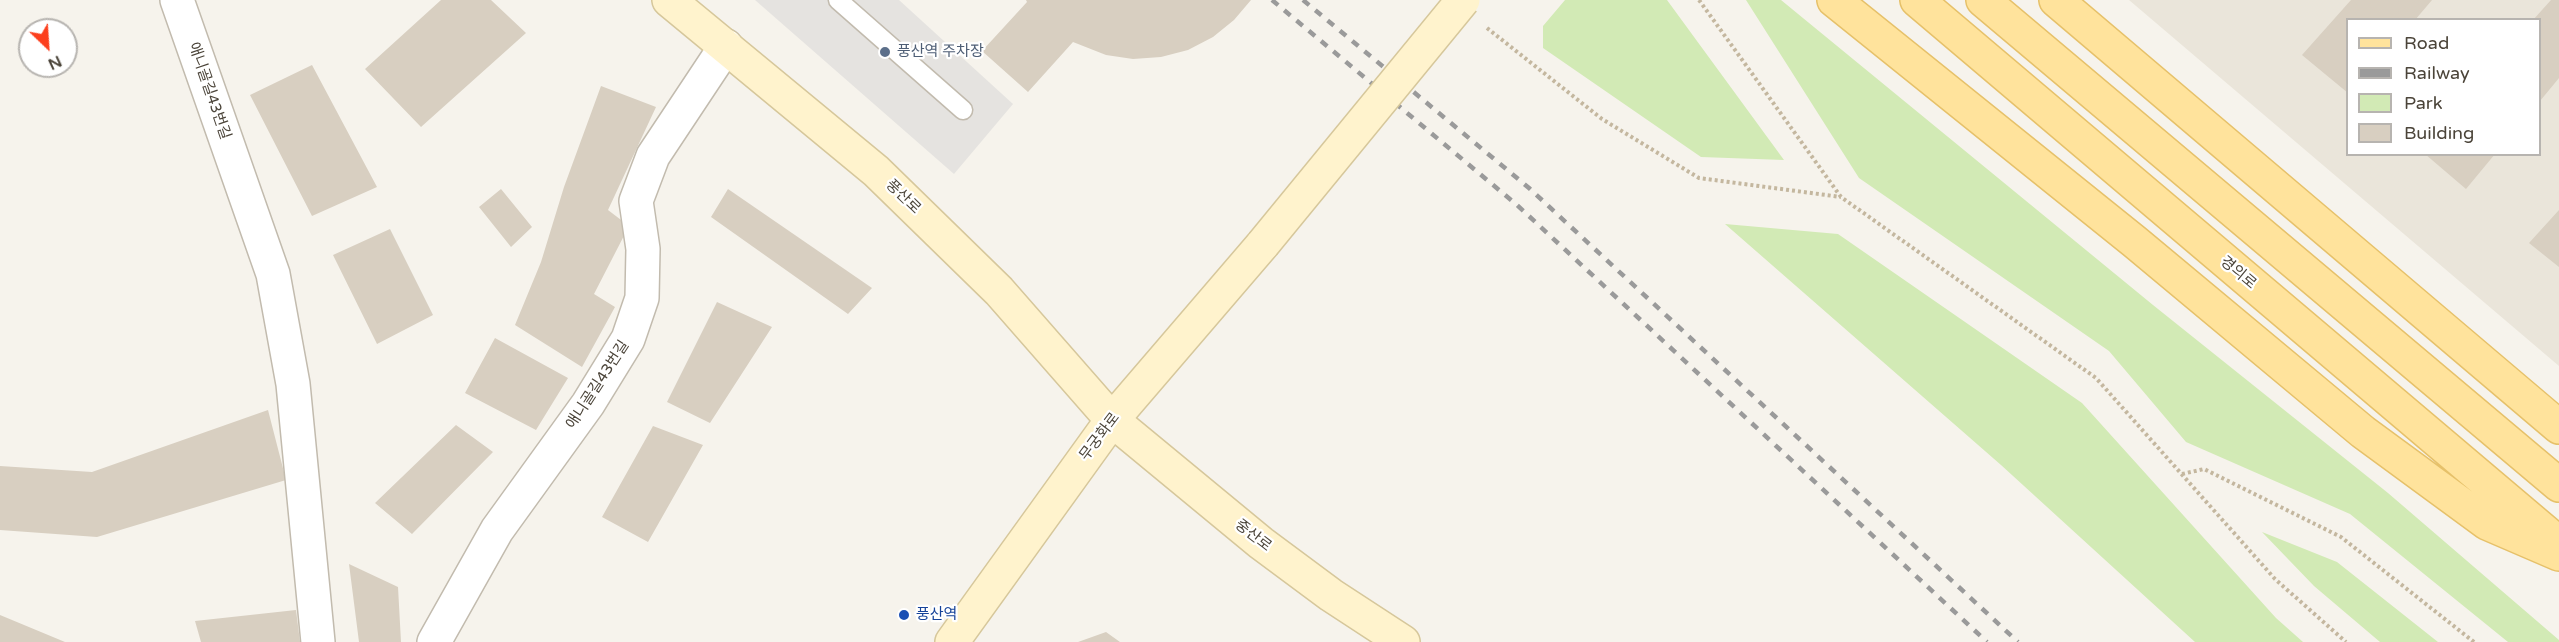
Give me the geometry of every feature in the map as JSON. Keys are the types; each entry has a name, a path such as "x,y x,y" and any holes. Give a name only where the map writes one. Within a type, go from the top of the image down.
{"main road":[{"name":"풍산로","path":"669,0 893,187 999,291 1112,420"},
{"path":"1834,0 2136,242 2363,432 2487,523 2559,554"},
{"name":"경의로","path":"1917,0 2559,544"},
{"path":"1983,0 2559,485"},
{"path":"2056,0 2559,427"},
{"name":"무궁화로","path":"952,642 1112,420 1263,244 1470,10"},
{"name":"중산로","path":"1112,420 1261,543 1331,595 1403,642"}],"street":[{"name":"애니골길43번길","path":"177,0 273,274 293,384 318,642"},
{"name":"애니골길43번길","path":"434,642 498,530 588,404 628,339 642,298 643,249 636,201 653,156 726,46"}],"lane":[{"path":"838,0 963,110"}],"path":[{"path":"1699,0 1841,197 2096,378 2275,579 2346,642"},
{"path":"1470,10 1602,119 1699,178 1841,197"},
{"path":"2181,474 2204,469 2341,537 2474,642"}],"shaded area":[{"name":"풍산역 주차장","path":"755,0 899,0 1013,104 954,174"},
{"path":"2129,0 2559,0 2559,366"}],"green space":[{"path":"1565,0 1667,0 1784,160 1701,157 1543,48 1543,26"},
{"path":"1746,0 1781,0 2153,305 2388,493 2559,642 2508,642 2350,514 2186,442 2109,351 1859,178"},
{"path":"1725,224 1838,234 2082,403 2276,618 2303,642 2195,642 2001,465"},
{"path":"2262,532 2337,562 2438,642 2380,642 2314,586"}],"building":[{"path":"441,0 491,0 526,33 421,127 365,69"},
{"path":"1026,0 1251,0 1234,20 1213,37 1188,50 1161,57 1133,59 1106,55 1073,42 1028,92 982,51 1027,2"},
{"path":"2351,0 2432,0 2417,18 2346,18 2346,91 2302,55"},
{"path":"2551,0 2559,0 2559,78 2541,100 2541,18 2535,18"},
{"path":"312,65 377,187 312,216 250,95"},
{"path":"601,86 656,107 608,210 629,226 594,294 615,307 582,367 515,325 541,262 564,187"},
{"path":"2427,156 2493,156 2466,189"},
{"path":"501,189 532,227 511,247 479,207"},
{"path":"728,189 872,288 848,314 711,217"},
{"path":"2559,210 2559,267 2529,243"},
{"path":"390,229 433,315 377,344 333,255"},
{"path":"717,302 772,327 710,423 667,402"},
{"path":"495,338 568,378 536,430 465,393"},
{"path":"268,410 286,480 97,537 0,530 0,466 92,472"},
{"path":"456,425 493,452 412,534 375,503"},
{"path":"653,426 703,445 648,542 602,517"},
{"path":"349,564 398,587 401,642 359,642"},
{"path":"296,610 300,642 201,642 195,621"},
{"path":"0,615 65,642 0,642"},
{"path":"1106,632 1120,642 1078,642"}],"railway":[{"path":"1272,0 1517,205 1987,642"},
{"path":"1303,0 1529,188 2018,642"}],"place":[{"name":"풍산역 주차장","path":"885,52"},
{"name":"풍산역","path":"904,615"}]}
